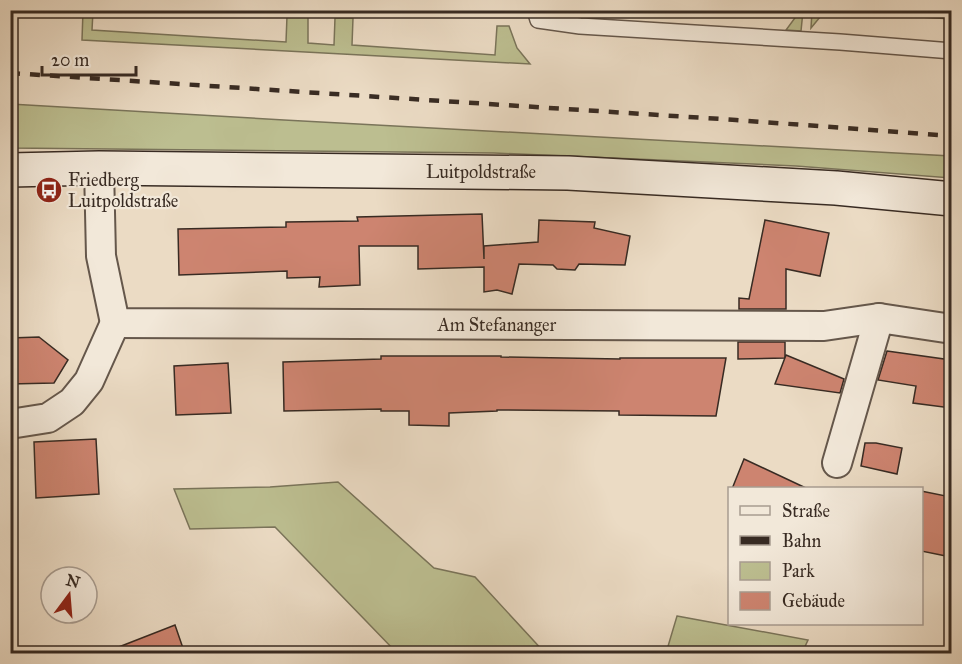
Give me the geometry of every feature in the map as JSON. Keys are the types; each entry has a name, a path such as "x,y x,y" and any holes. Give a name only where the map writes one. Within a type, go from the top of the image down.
{"street":[{"name":"Luitpoldstraße","path":"10,170 99,168 568,172 836,188 951,199"},
{"path":"10,424 48,418 72,402 89,381 115,323 101,256 99,168"},
{"path":"837,463 879,318"},
{"name":"Am Stefananger","path":"115,323 824,326 879,318 951,329"}],"lane":[{"path":"535,10 538,20 580,26 951,51"}],"green space":[{"path":"83,11 93,11 92,30 286,42 287,16 308,17 308,43 334,45 335,18 353,18 352,45 495,55 497,26 509,26 517,48 530,64 82,40"},
{"path":"800,11 803,11 801,31 786,30"},
{"path":"812,11 825,11 811,28"},
{"path":"825,11 951,12 951,19"},
{"path":"10,104 951,156 951,178 796,166 494,153 11,148"},
{"path":"338,482 434,568 475,577 545,653 397,653 275,527 190,529 174,489 270,487"},
{"path":"677,616 808,640 802,653 666,653"}],"building":[{"path":"482,214 484,259 484,246 538,242 539,220 595,222 594,228 630,236 625,265 579,264 575,270 557,269 553,265 519,264 512,294 497,290 484,292 484,267 418,269 418,246 359,246 360,285 319,287 320,277 287,278 287,271 179,275 178,229 286,227 286,222 358,221 357,217"},
{"path":"765,220 829,233 820,276 786,269 786,309 739,309 739,298 749,299"},
{"path":"39,337 68,360 54,383 10,384 10,338"},
{"path":"738,342 785,342 785,358 738,359"},
{"path":"887,351 951,360 951,408 913,403 916,386 878,380"},
{"path":"786,355 844,379 840,393 775,384"},
{"path":"381,356 726,358 716,416 619,415 619,411 497,410 449,413 449,426 409,425 409,411 381,411 381,409 284,411 283,362 381,359"},
{"path":"228,363 231,413 176,415 174,366"},
{"path":"96,439 99,494 36,498 34,442"},
{"path":"865,443 902,448 897,474 861,466"},
{"path":"744,459 804,487 733,487"},
{"path":"923,491 951,497 951,557 923,551"},
{"path":"175,625 185,654 107,654 106,652"}],"railway":[{"path":"10,73 952,136"}],"place":[{"name":"Friedberg Luitpoldstraße","path":"49,190"}]}
